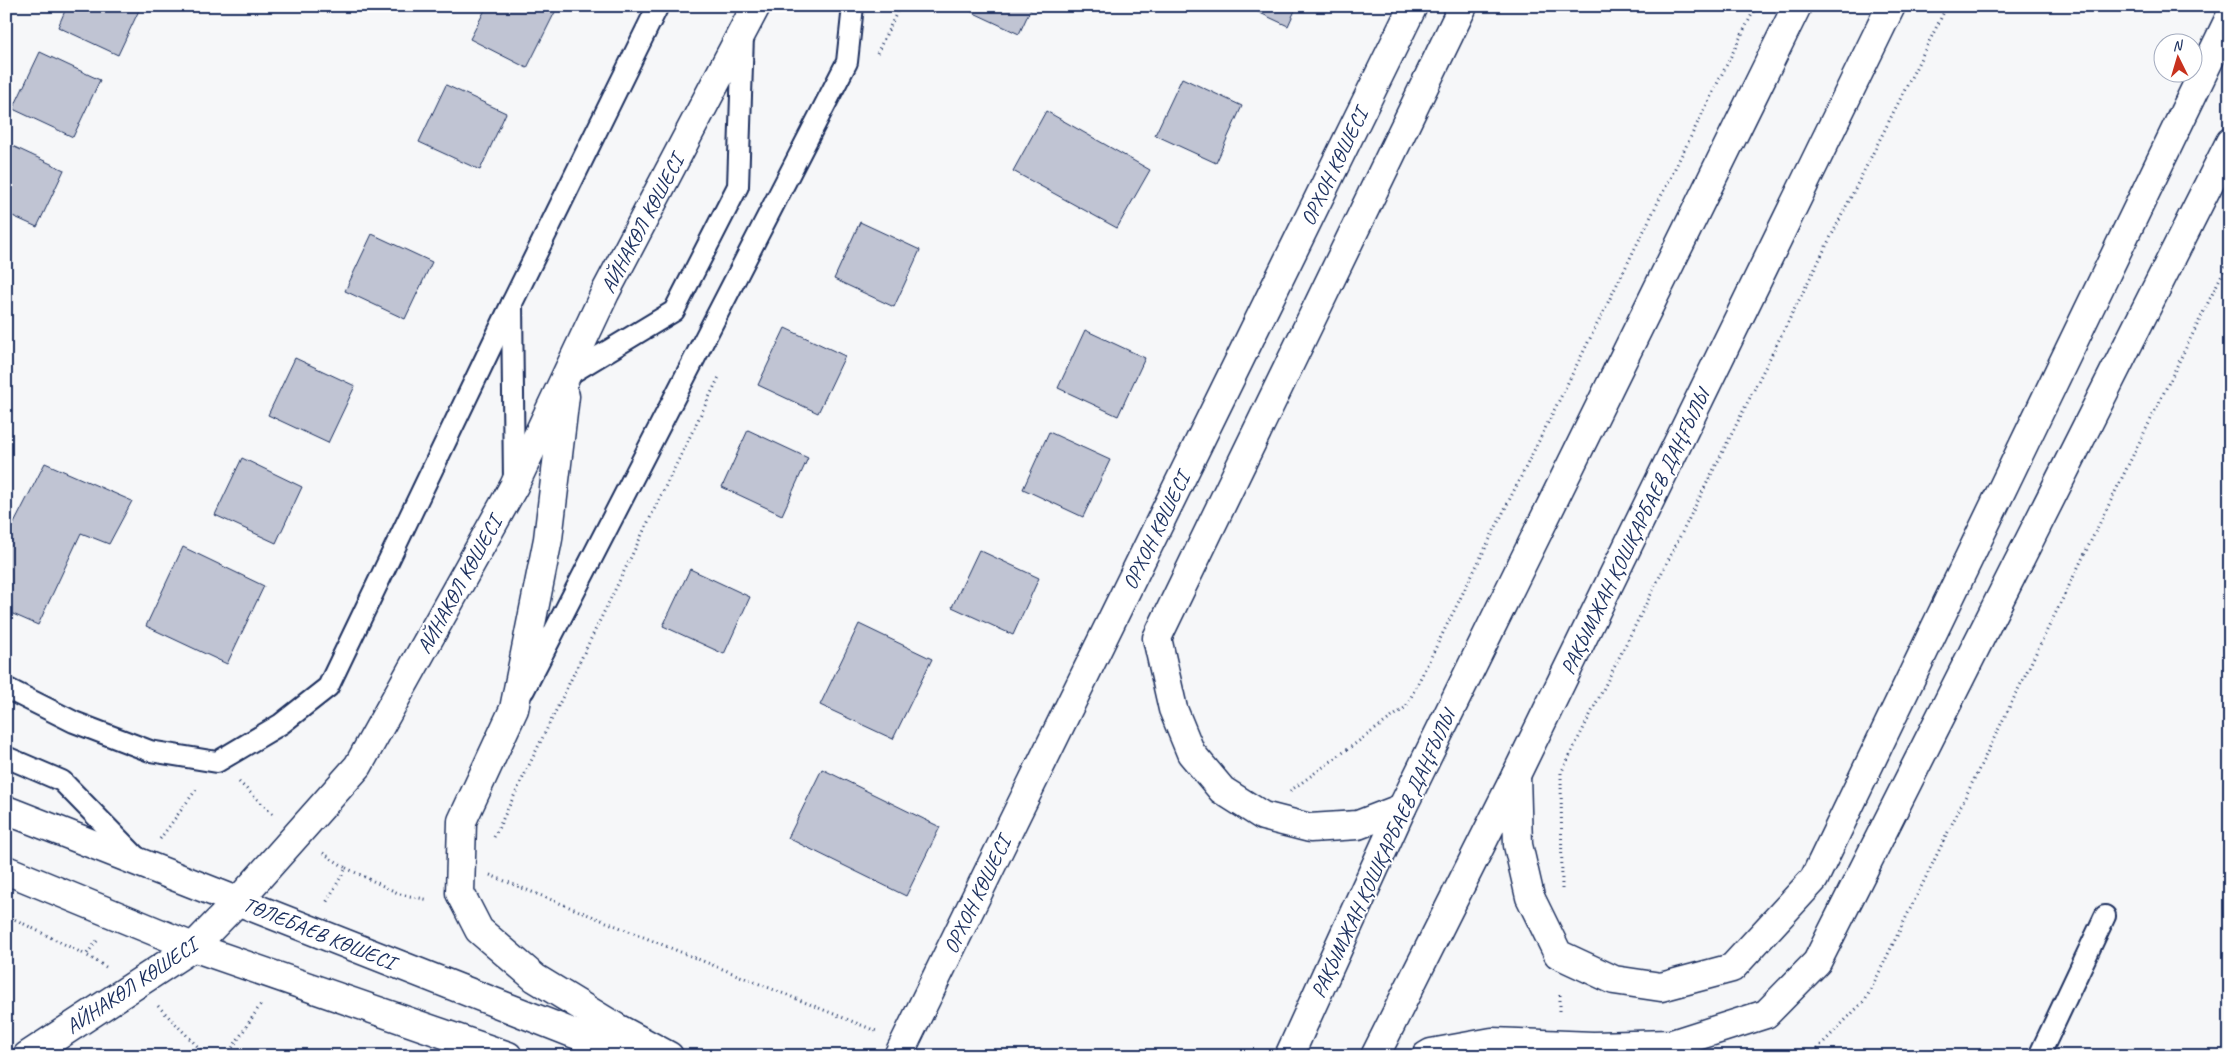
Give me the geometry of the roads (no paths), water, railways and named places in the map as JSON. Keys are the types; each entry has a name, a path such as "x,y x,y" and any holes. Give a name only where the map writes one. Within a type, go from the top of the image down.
{"main road":[{"name":"АЙНАКӨЛ КӨШЕСІ","path":"27,1056 193,947 238,901 358,766 514,486 568,375 605,293 756,6"},
{"name":"ОРХОН КӨШЕСІ","path":"902,1049 1413,6"},
{"path":"1402,808 1358,825 1310,828 1263,816 1222,790 1191,753 1173,709 1158,638 1463,6"},
{"name":"РАҚЫМЖАН ҚОШҚАРБАЕВ ДАҢҒЫЛЫ","path":"1289,1056 1402,808 1797,6"},
{"name":"РАҚЫМЖАН ҚОШҚАРБАЕВ ДАҢҒЫЛЫ","path":"1375,1056 1516,774 1891,6"},
{"path":"1516,774 1518,846 1530,898 1558,954 1614,980 1661,987 1732,968 1814,879 2230,17"},
{"path":"1426,1056 1431,1053 1492,1042 1593,1046 1672,1044 1766,1014 1817,962 2230,142"},
{"path":"568,375 548,539 514,709 462,821 460,893 480,930 535,978 617,1028 669,1056"},
{"name":"ТӨЛЕБАЕВ КӨШЕСІ","path":"6,810 631,1056"},
{"path":"6,870 193,947 508,1056"}],"lane":[{"path":"6,688 74,722 150,751 218,762 281,724 328,687 512,303 658,6"},
{"path":"514,709 847,62 853,6"},
{"path":"568,375 674,311 738,186 743,32"},
{"path":"512,303 514,486"},
{"path":"6,757 62,781 142,863"},
{"path":"2039,1056 2105,916"}]}
